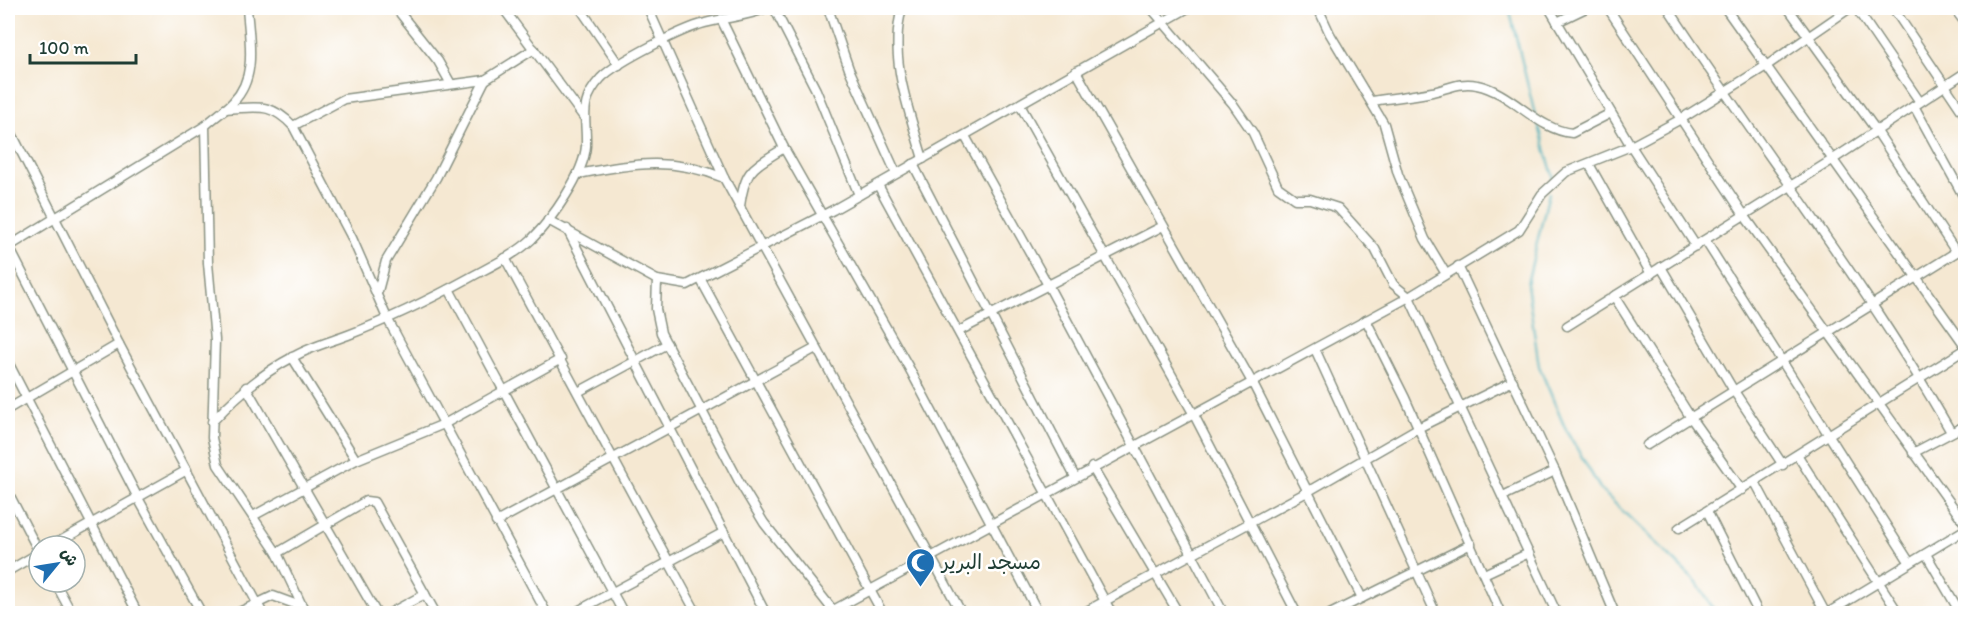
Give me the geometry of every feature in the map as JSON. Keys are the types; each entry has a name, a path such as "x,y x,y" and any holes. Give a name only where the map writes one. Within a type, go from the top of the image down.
{"street":[{"path":"202,614 138,498 8,246 205,126 224,109 243,90 249,76 247,8"},
{"path":"396,8 438,61 451,84"},
{"path":"503,8 583,116"},
{"path":"580,8 619,65"},
{"path":"648,8 724,178 962,614"},
{"path":"212,422 246,387 292,357 387,318 449,289 505,258 531,239 548,220 578,174 586,146 583,116 590,94 602,77 619,65 702,24 755,13 766,8"},
{"path":"774,8 816,90 859,195"},
{"path":"828,8 849,69 896,173"},
{"path":"902,8 896,37 896,58 923,159"},
{"path":"1151,8 1164,20 1189,54 1233,104 1254,134 1278,187 1295,199 1310,199 1338,208 1375,249 1393,284 1409,297 1463,406 1557,614"},
{"path":"548,220 657,280 687,285 702,280 761,246 878,185 1188,8"},
{"path":"1318,8 1330,34 1384,124 1398,174 1425,239 1446,274"},
{"path":"1549,8 1631,146 1696,246"},
{"path":"1557,22 1586,8"},
{"path":"1608,8 1744,215 1965,527 1926,554 1826,614 1755,483"},
{"path":"1668,8 1872,304 1921,379 1951,432"},
{"path":"1679,528 1921,379 1965,348 1725,8"},
{"path":"1788,8 1876,130 1956,252"},
{"path":"657,280 656,309 661,333 741,485 764,523 832,612 1046,492 1409,297 1519,230 1534,204 1553,182 1566,172 1631,146 1681,119 1766,66 1850,8"},
{"path":"1856,8 1917,104 1965,201"},
{"path":"1893,8 1965,117"},
{"path":"1954,8 1965,24"},
{"path":"721,19 784,148 908,366 1039,614"},
{"path":"293,126 344,99 484,80 534,49"},
{"path":"1076,71 1252,382 1362,597"},
{"path":"1567,326 1832,160 1965,72"},
{"path":"378,291 386,261 436,178 484,80"},
{"path":"1372,101 1434,92 1458,84 1478,85 1517,103 1547,125 1572,133 1611,113"},
{"path":"1020,105 1106,255 1192,413 1251,522 1297,614"},
{"path":"224,109 267,108 281,112 293,126 378,291 387,318 547,614"},
{"path":"8,126 119,344 263,614"},
{"path":"205,126 208,263 215,340 212,438 218,465 277,553 305,610"},
{"path":"965,136 1135,445 1224,614"},
{"path":"740,206 743,182 748,175 784,148"},
{"path":"578,174 665,162 702,169 724,178"},
{"path":"913,164 1075,477"},
{"path":"1589,164 1650,274"},
{"path":"878,185 1112,614"},
{"path":"959,331 1163,226"},
{"path":"566,228 765,614"},
{"path":"1705,240 1910,563"},
{"path":"1647,445 1965,246"},
{"path":"505,258 697,614"},
{"path":"1458,266 1555,471 1615,614"},
{"path":"1661,267 1734,391 1783,465"},
{"path":"702,280 883,614"},
{"path":"449,289 624,614"},
{"path":"1614,296 1690,418 1742,490"},
{"path":"1365,320 1418,428 1501,614"},
{"path":"8,409 119,344"},
{"path":"578,392 667,344"},
{"path":"496,522 816,348"},
{"path":"1315,349 1436,614"},
{"path":"292,357 356,460"},
{"path":"253,516 356,460 444,424 561,359"},
{"path":"8,362 138,614"},
{"path":"1081,614 1154,572 1307,492 1418,428 1513,381"},
{"path":"246,387 377,614"},
{"path":"1913,453 1965,425"},
{"path":"1798,456 1899,614"},
{"path":"1092,467 1179,614"},
{"path":"73,534 187,470"},
{"path":"1503,496 1555,471"},
{"path":"8,492 30,534"},
{"path":"277,553 366,501 374,502 436,614"},
{"path":"1707,511 1759,614"},
{"path":"572,614 724,532"},
{"path":"1330,614 1470,544"},
{"path":"1484,574 1529,553"},
{"path":"1926,554 1958,610"},
{"path":"8,571 27,559"},
{"path":"61,594 72,614"},
{"path":"392,613 425,594"},
{"path":"235,614 257,601 278,596 305,610"}],"waterway":[{"path":"1509,8 1535,115"},
{"path":"1538,123 1553,176 1552,181"},
{"path":"1549,193 1527,284 1539,366 1565,428 1601,490 1696,582 1717,614"}],"place":[{"name":"مسجد البرير","path":"921,588"}]}
